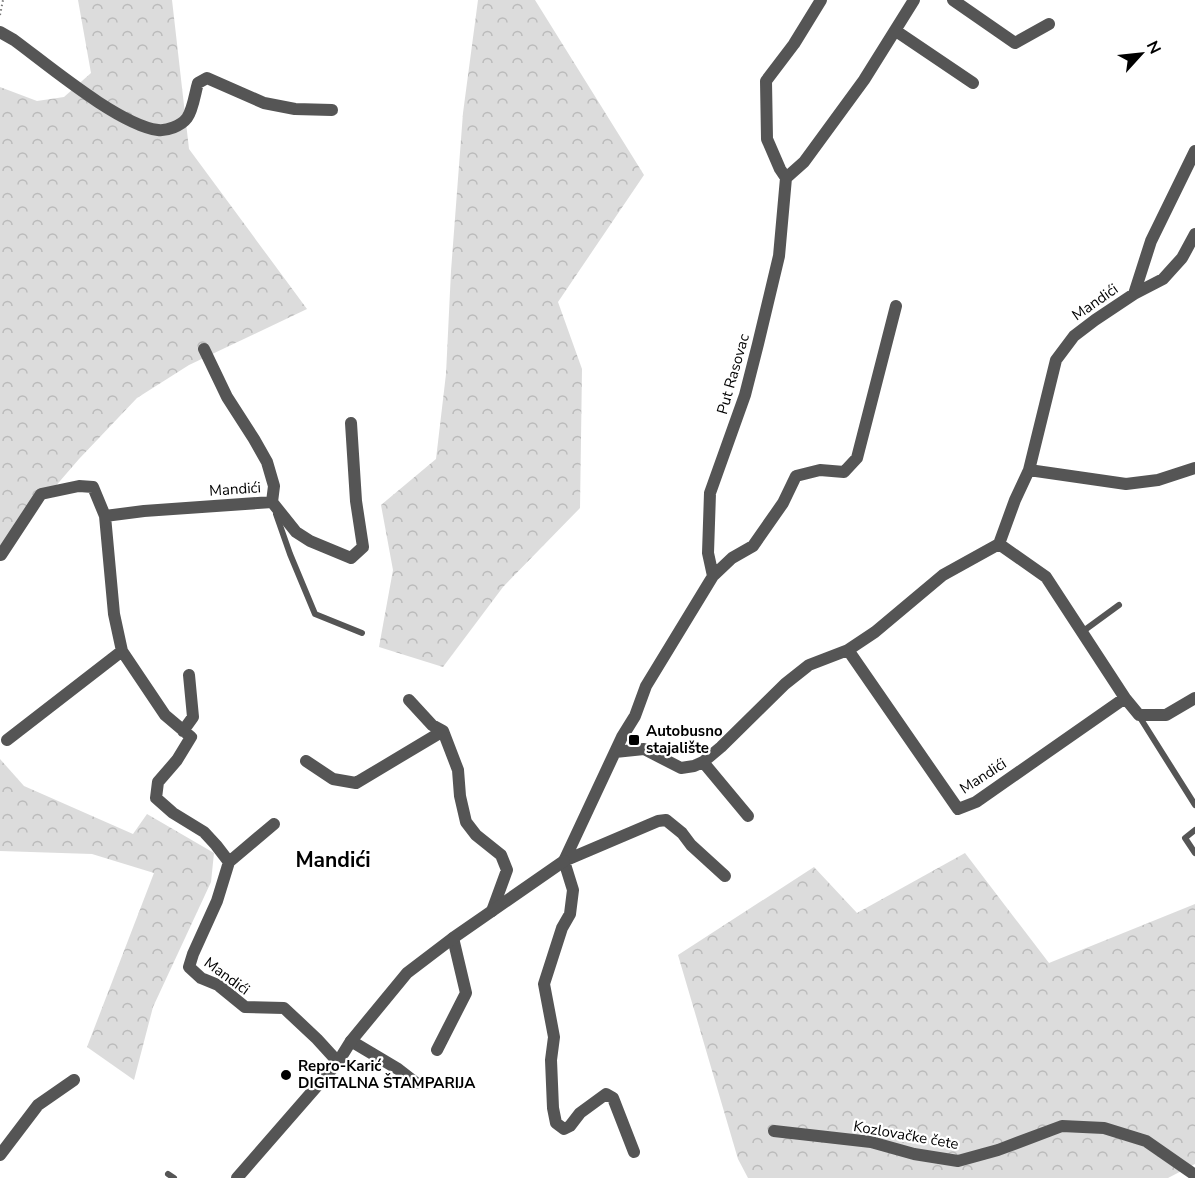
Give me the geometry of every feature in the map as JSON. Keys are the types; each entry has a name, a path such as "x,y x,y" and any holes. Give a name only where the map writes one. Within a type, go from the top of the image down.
{"street":[{"path":"821,0 794,44 765,81 768,139 780,169 786,177 804,162 864,80 914,0"},
{"path":"953,0 1015,43 1048,24"},
{"path":"896,31 973,83"},
{"path":"0,32 96,100 135,124 159,130 175,128 187,118 198,83 207,78 264,104 295,109 332,110"},
{"name":"Mandići","path":"1134,294 1151,242 1195,151"},
{"name":"Put Rasovac","path":"713,576 708,553 710,493 745,395 758,344 779,256 786,177"},
{"name":"Mandići","path":"999,544 1029,470 1056,360 1074,336 1134,294 1163,279 1182,258 1195,234"},
{"path":"1182,258 1195,256"},
{"path":"634,1152 613,1098 606,1094 580,1113 570,1126 564,1129 556,1123 551,1090 554,1037 544,984 562,928 570,914 573,890 564,861 615,752 635,716 646,686 713,576 732,558 753,546 783,503 796,476 819,470 844,472 856,458 896,306"},
{"path":"204,349 227,397 267,462 274,486 272,502"},
{"name":"Mandići","path":"105,516 272,502 296,532 310,541 351,558 363,547 356,501 351,423"},
{"path":"1029,470 1126,483 1158,480 1195,468"},
{"path":"1,555 41,494 79,486 93,487 105,516 114,614 122,651 165,715 191,737 177,760 158,782 156,798 173,813 204,832 229,862 274,824"},
{"path":"615,752 644,749 681,768 704,762 785,684 809,665 848,650 875,632 943,575 999,544 1046,577 1125,698 1139,715 1166,715 1195,698"},
{"name":"Mandići","path":"848,650 958,809 976,802 1125,698"},
{"path":"7,740 122,651"},
{"path":"183,731 193,717 189,675"},
{"path":"409,700 432,725 443,731 458,770 460,796 466,822 476,835 501,855 507,870 492,911"},
{"path":"306,761 333,779 356,783 443,731"},
{"path":"704,762 748,816"},
{"path":"237,1178 338,1062 351,1041 407,973 564,861 658,820 666,820 725,876"},
{"name":"Mandići","path":"229,862 217,901 189,967 201,978 218,985 245,1007 284,1008 338,1062"},
{"path":"437,1050 466,993 453,938"},
{"path":"351,1041 416,1083"},
{"path":"0,1155 38,1105 74,1080"},
{"name":"Kozlovačke čete","path":"774,1131 871,1142 914,1154 958,1161 998,1150 1062,1126 1104,1128 1146,1141 1195,1175"}],"lane":[{"path":"272,502 290,554 315,614 362,633"},
{"path":"1082,632 1119,605"},
{"path":"1139,715 1195,805"},
{"path":"1195,830 1185,838 1195,853"}],"path":[{"path":"0,15 3,0"}],"green space":[{"path":"78,0 172,0 189,149 307,309 189,365 137,398 41,503 0,557 0,87 37,101 64,97 91,73"},
{"path":"478,0 535,0 644,175 558,302 582,369 580,508 503,587 443,667 379,647 393,570 381,505 436,459 446,374 463,113"},
{"path":"0,759 24,786 133,834 147,814 214,853 211,882 153,1007 134,1080 87,1047 154,873 92,854 0,851"},
{"path":"965,853 1049,963 1195,904 1195,1164 1168,1178 748,1178 738,1159 678,955 814,867 857,913"}],"place":[{"name":"Autobusno stajalište","path":"634,740"},
{"name":"Repro-Karić DIGITALNA ŠTAMPARIJA","path":"286,1075"}],"district":[{"name":"Mandići","path":"333,860"}]}
